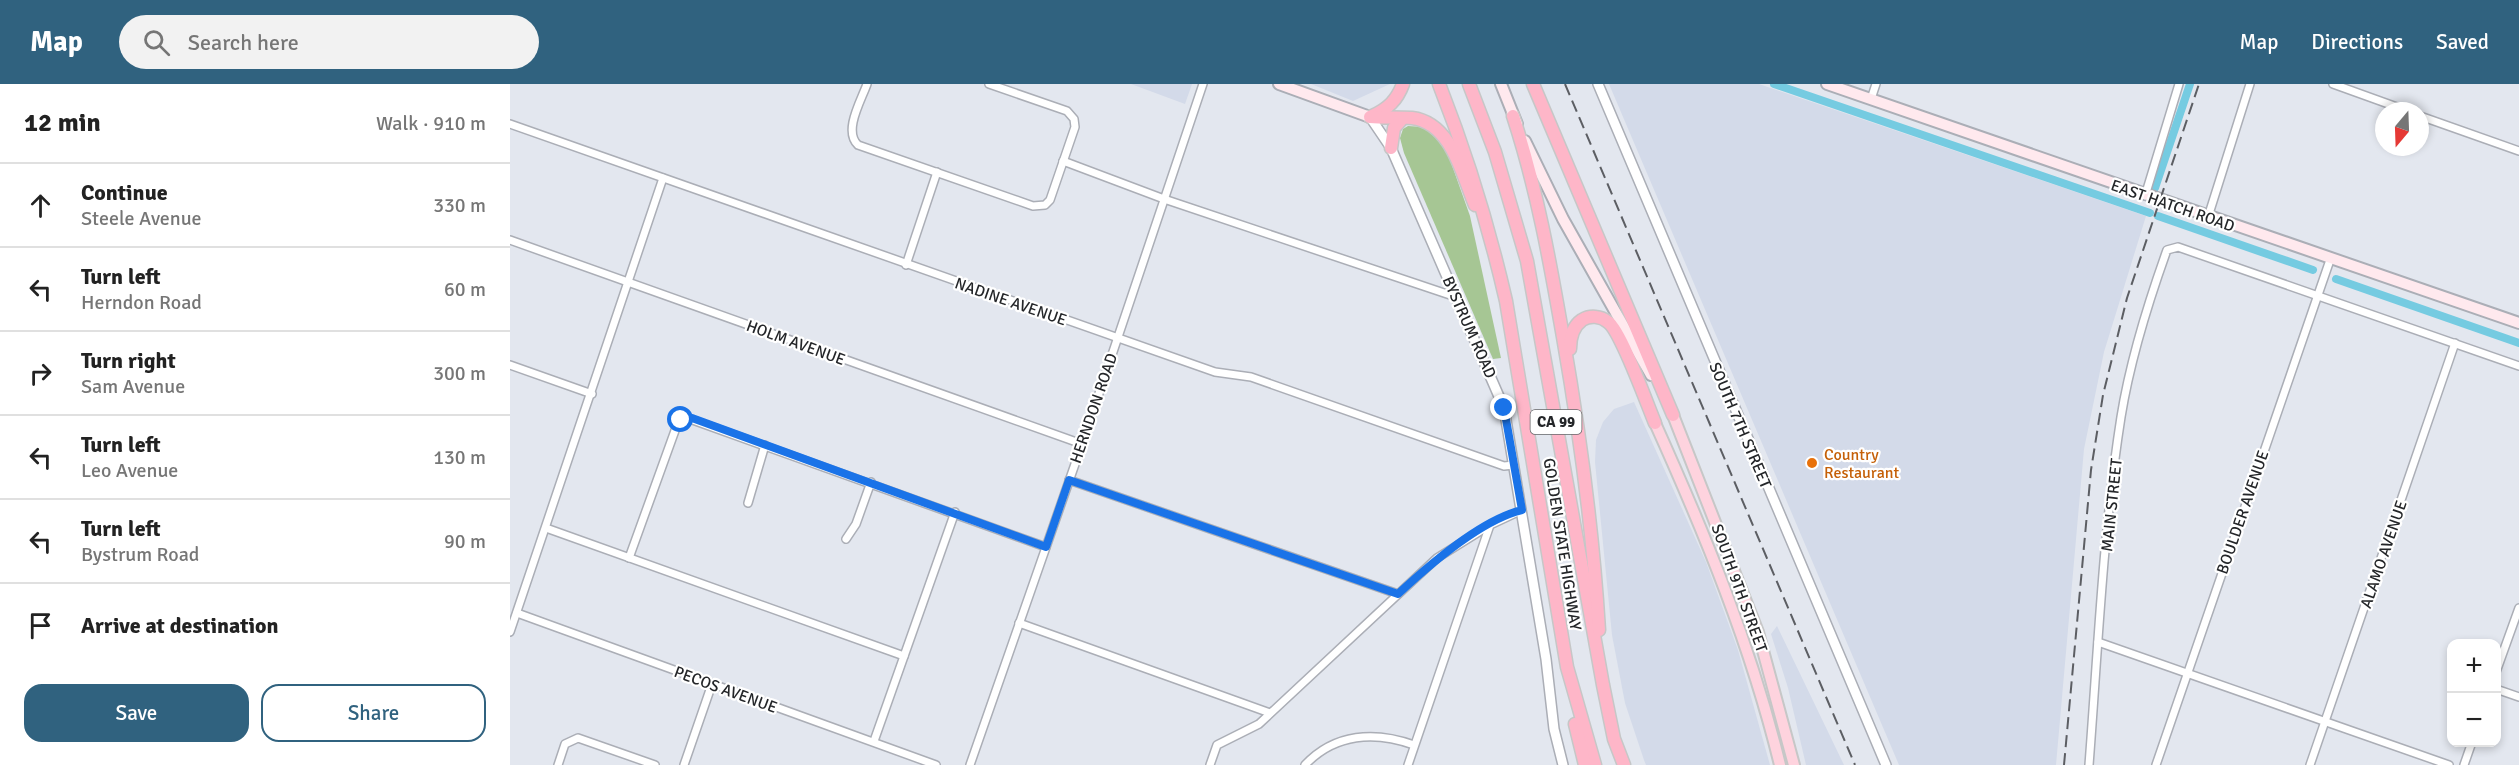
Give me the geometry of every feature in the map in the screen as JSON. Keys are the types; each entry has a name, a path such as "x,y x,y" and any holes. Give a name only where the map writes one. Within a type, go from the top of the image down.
{"highway":[{"path":"1370,117 1385,110 1395,101 1403,84"},
{"name":"GOLDEN STATE HIGHWAY","path":"1439,84 1473,177 1496,256 1506,301 1567,667 1595,765"},
{"name":"GOLDEN STATE HIGHWAY","path":"1469,84 1495,152 1527,261 1603,685 1614,739 1624,765"},
{"path":"1533,84 1673,414"},
{"path":"1513,116 1530,169 1547,241 1571,377 1590,515 1603,685"},
{"path":"1370,117 1411,118 1428,123 1447,140 1496,256"},
{"path":"1391,148 1394,128 1402,119"},
{"path":"1571,377 1570,346 1575,326 1587,318 1597,316 1608,321 1620,341 1655,423"},
{"path":"1567,667 1578,743 1586,765"}],"main road":[{"path":"1279,84 1370,117"},
{"path":"1501,84 1513,116 1563,219 1673,414"},
{"name":"EAST HATCH ROAD","path":"1827,84 2330,260 2519,323"},
{"name":"SOUTH 9TH STREET","path":"1673,414 1738,576 1773,684 1794,765"},
{"name":"SOUTH 9TH STREET","path":"1655,423 1725,586 1759,687 1780,765"},
{"path":"1759,687 1773,684"}],"street":[{"path":"867,84 851,130 854,141 858,145 1033,206 1045,205 1050,200 1075,127 1074,119 1067,111 989,84"},
{"name":"HERNDON ROAD","path":"970,765 1082,444 1203,84"},
{"name":"SOUTH 7TH STREET","path":"1598,84 1886,765"},
{"path":"1871,99 1876,84"},
{"path":"2145,196 2179,84"},
{"path":"2208,217 2250,84"},
{"path":"2333,84 2383,102"},
{"name":"BYSTRUM ROAD","path":"1370,117 1391,148 1501,400 1522,510 1554,729 1563,765"},
{"path":"2429,119 2519,151"},
{"name":"NADINE AVENUE","path":"510,124 1215,372 1251,377 1504,466 1514,465"},
{"path":"1063,161 1164,199 1456,297"},
{"path":"906,265 938,172"},
{"path":"510,632 663,178"},
{"name":"HOLM AVENUE","path":"510,240 1082,444"},
{"name":"MAIN STREET","path":"2089,765 2098,642 2122,415 2133,364 2167,250 2178,247 2318,295"},
{"name":"BOULDER AVENUE","path":"2156,765 2330,260"},
{"path":"2318,295 2519,366"},
{"name":"ALAMO AVENUE","path":"2310,765 2455,344"},
{"path":"510,364 592,394"},
{"path":"629,558 677,426 683,420 692,418 1046,547"},
{"path":"748,503 765,445"},
{"path":"1069,480 1398,594"},
{"path":"846,539 856,524 871,482"},
{"path":"1210,765 1217,745 1259,724 1437,558 1490,525 1522,510"},
{"path":"874,741 955,512"},
{"path":"1408,765 1490,525"},
{"path":"546,528 904,656"},
{"path":"2501,658 2519,608"},
{"name":"PECOS AVENUE","path":"516,613 936,765"},
{"path":"1019,623 1270,713"},
{"path":"2098,642 2449,765"},
{"path":"684,765 712,684"},
{"path":"2501,691 2519,697"},
{"path":"1305,765 1330,746 1362,736 1389,738 1414,746"},
{"path":"558,765 565,744 578,738 655,765"},
{"path":"2464,765 2470,747"}],"shaded area":[{"path":"1131,84 1192,84 1185,104"},
{"path":"1311,84 1390,84 1353,101"},
{"path":"1609,84 1759,84 2146,216 2104,352 2084,449 2056,765 1899,765"},
{"path":"1634,402 1706,562 1738,650 1770,765 1646,765 1644,760 1625,703 1612,635 1595,462 1596,440 1603,422 1614,409"},
{"path":"1777,626 1844,765 1806,765 1788,688 1771,634"}],"green space":[{"path":"1408,126 1423,127 1433,134 1448,154 1470,216 1501,358 1493,359 1404,153 1400,138 1403,129"}],"waterway":[{"path":"1774,84 2150,213"},
{"path":"2155,188 2190,84"},
{"path":"2158,216 2313,270"},
{"path":"2336,279 2519,343"}],"railway":[{"path":"1565,84 1855,765"},
{"path":"2064,765 2091,470 2103,395 2127,298 2199,84"}],"place":[{"name":"Country Restaurant","path":"1812,463"}],"route":[{"path":"681,420 692,418 1046,547 1069,480 1398,594 1437,558 1512,512 1522,510 1504,408"}]}
